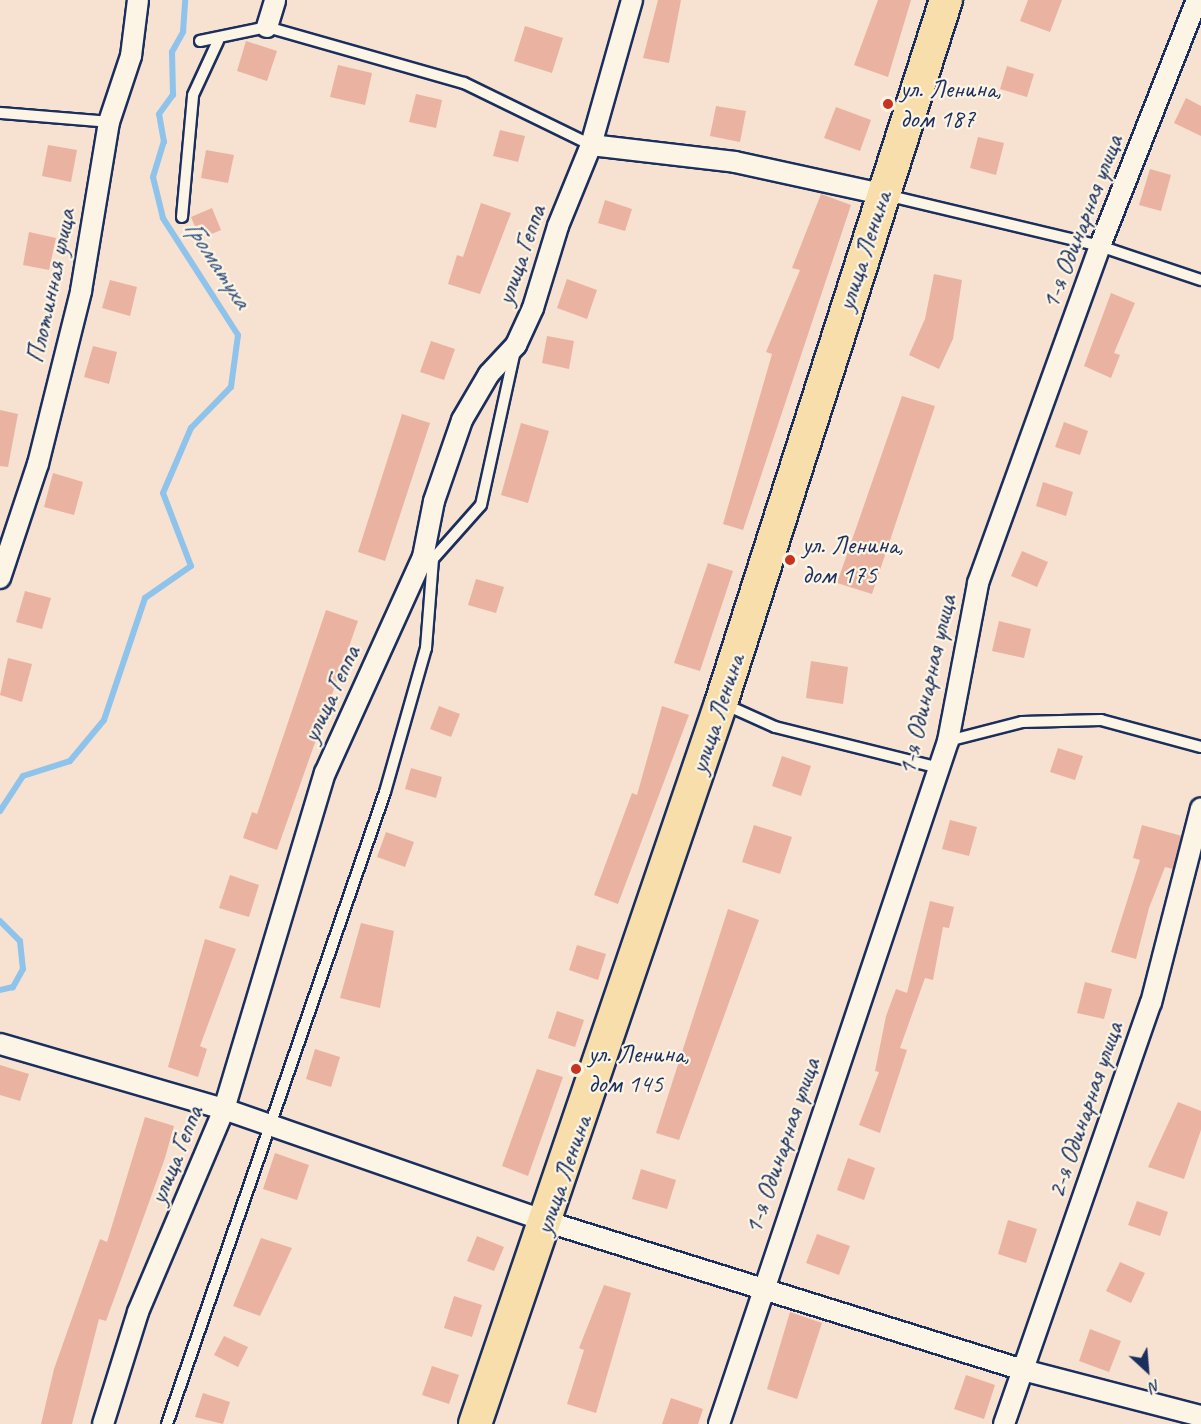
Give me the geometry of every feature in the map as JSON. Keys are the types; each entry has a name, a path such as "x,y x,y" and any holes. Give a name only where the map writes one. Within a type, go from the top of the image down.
{"main road":[{"name":"улица Ленина","path":"475,1424 548,1222 721,702 946,0"}],"street":[{"name":"Плотинная улица","path":"0,578 3,551 38,464 81,291 110,122 131,56 138,0"},
{"path":"267,27 275,0"},
{"name":"улица Геппа","path":"103,1424 138,1312 224,1109 325,773 428,558 434,501 462,420 489,374 516,345 591,145 632,0"},
{"name":"1-я Одинарная улица","path":"719,1424 948,741 978,583 1100,246 1197,0"},
{"path":"591,145 735,162 882,194"},
{"name":"2-я Одинарная улица","path":"1004,1424 1151,1003 1201,808"},
{"path":"1,1045 224,1109 548,1222 764,1285 1023,1370 1201,1416"}],"lane":[{"path":"200,41 218,41 267,27 464,83 591,145"},
{"path":"182,217 193,96 218,41"},
{"path":"0,113 110,122"},
{"path":"882,194 1100,246 1201,280"},
{"path":"167,1424 273,1126 385,792 426,648 428,558 481,505 516,345"},
{"path":"721,702 775,727 939,768"},
{"path":"948,741 1022,722 1101,720 1201,747"}],"building":[{"path":"658,0 681,0 669,63 643,58"},
{"path":"878,0 911,0 888,77 854,65"},
{"path":"1028,0 1062,0 1050,32 1020,21"},
{"path":"525,26 563,38 552,73 514,61"},
{"path":"246,41 277,51 267,81 237,71"},
{"path":"338,65 372,73 365,105 330,97"},
{"path":"1007,66 1034,74 1027,97 1000,89"},
{"path":"416,94 442,100 436,128 409,122"},
{"path":"1186,98 1201,106 1201,136 1174,123"},
{"path":"716,106 746,111 740,142 710,136"},
{"path":"836,107 871,120 860,151 824,138"},
{"path":"500,130 525,136 518,162 493,156"},
{"path":"978,137 1004,143 996,175 970,168"},
{"path":"48,145 77,150 71,182 42,176"},
{"path":"206,150 234,155 228,183 201,178"},
{"path":"1150,169 1171,175 1161,211 1139,205"},
{"path":"821,194 851,205 743,530 723,524 772,354 766,352 800,270 792,268"},
{"path":"605,200 632,209 625,231 598,223"},
{"path":"481,203 511,213 480,294 448,284 457,255 463,257"},
{"path":"212,208 221,230 200,239 191,217"},
{"path":"29,232 56,238 49,270 23,265"},
{"path":"934,274 962,280 953,339 939,369 909,355 925,319"},
{"path":"567,279 597,290 587,319 557,308"},
{"path":"110,280 137,287 130,316 102,308"},
{"path":"1111,293 1135,303 1114,353 1120,355 1111,378 1084,366"},
{"path":"547,336 574,341 569,369 542,363"},
{"path":"431,341 455,349 444,380 420,372"},
{"path":"93,346 117,352 109,384 84,377"},
{"path":"902,396 935,406 872,594 837,583"},
{"path":"0,410 18,414 8,467 0,466"},
{"path":"402,414 430,423 385,561 358,552"},
{"path":"1064,422 1088,431 1080,455 1055,447"},
{"path":"521,423 549,431 528,503 501,495"},
{"path":"53,473 83,482 74,515 44,507"},
{"path":"1043,482 1073,492 1066,516 1036,506"},
{"path":"1022,551 1048,562 1037,587 1011,576"},
{"path":"708,563 733,571 700,671 674,663"},
{"path":"476,579 504,587 496,613 468,605"},
{"path":"25,591 51,598 42,629 16,622"},
{"path":"326,610 358,621 277,850 243,838 252,812 257,814"},
{"path":"999,621 1031,629 1024,658 992,651"},
{"path":"8,658 32,664 22,702 0,695"},
{"path":"811,661 848,667 843,704 806,698"},
{"path":"439,706 460,714 451,737 430,729"},
{"path":"662,706 689,715 618,904 594,895 632,793 637,795"},
{"path":"1058,748 1083,756 1075,780 1050,772"},
{"path":"782,756 811,766 801,796 772,786"},
{"path":"411,768 442,777 436,798 405,789"},
{"path":"950,820 977,827 969,856 942,849"},
{"path":"754,825 792,837 780,874 742,862"},
{"path":"1142,825 1182,836 1173,869 1165,867 1149,908 1136,959 1111,952 1140,860 1133,858"},
{"path":"386,832 414,842 405,867 377,857"},
{"path":"230,875 259,885 249,917 219,908"},
{"path":"930,901 954,907 949,928 943,927 933,980 925,978 900,1048 907,1050 880,1133 859,1125 879,1072 875,1071 886,1016 896,989 907,993"},
{"path":"728,909 759,920 679,1140 656,1133"},
{"path":"361,923 394,931 380,1008 340,998"},
{"path":"205,939 236,949 200,1046 207,1049 198,1077 168,1067"},
{"path":"577,945 606,954 598,980 569,970"},
{"path":"1085,982 1112,989 1104,1019 1077,1013"},
{"path":"557,1011 584,1020 575,1047 548,1038"},
{"path":"315,1049 340,1057 331,1087 306,1079"},
{"path":"0,1065 29,1074 20,1101 0,1095"},
{"path":"537,1069 563,1077 528,1176 502,1166"},
{"path":"1178,1102 1201,1111 1201,1130 1184,1179 1148,1167"},
{"path":"145,1117 174,1126 165,1158 106,1321 99,1319 72,1424 41,1424 54,1369 100,1239 107,1242"},
{"path":"275,1153 309,1165 297,1200 263,1189"},
{"path":"848,1158 875,1168 864,1200 837,1190"},
{"path":"641,1169 676,1180 667,1209 632,1199"},
{"path":"1137,1201 1168,1212 1160,1236 1128,1225"},
{"path":"1008,1220 1037,1229 1026,1263 998,1254"},
{"path":"817,1234 850,1246 839,1275 806,1263"},
{"path":"477,1236 504,1247 494,1271 467,1261"},
{"path":"261,1238 292,1248 260,1316 233,1306"},
{"path":"1120,1262 1145,1273 1131,1303 1106,1291"},
{"path":"604,1285 631,1293 596,1413 567,1404 584,1350 579,1348"},
{"path":"454,1296 482,1305 472,1337 444,1328"},
{"path":"790,1312 822,1323 797,1399 767,1389"},
{"path":"1090,1329 1121,1341 1109,1372 1079,1361"},
{"path":"224,1336 248,1347 238,1367 214,1355"},
{"path":"432,1366 459,1375 449,1404 422,1395"},
{"path":"966,1375 995,1385 984,1419 954,1409"},
{"path":"203,1393 230,1402 223,1424 195,1417"},
{"path":"671,1398 703,1409 698,1424 662,1424"}],"waterway":[{"name":"Громатуха","path":"0,811 23,776 70,761 104,720 145,598 191,566 163,493 191,428 231,387 238,335 163,218 153,177 164,142 159,114 173,95 172,52 183,32 185,0"},
{"name":"Громатуха","path":"0,921 20,941 23,969 13,987 0,990"}],"place":[{"name":"ул. Ленина, дом 187","path":"888,104"},
{"name":"ул. Ленина, дом 175","path":"790,560"},
{"name":"ул. Ленина, дом 145","path":"576,1069"}]}
